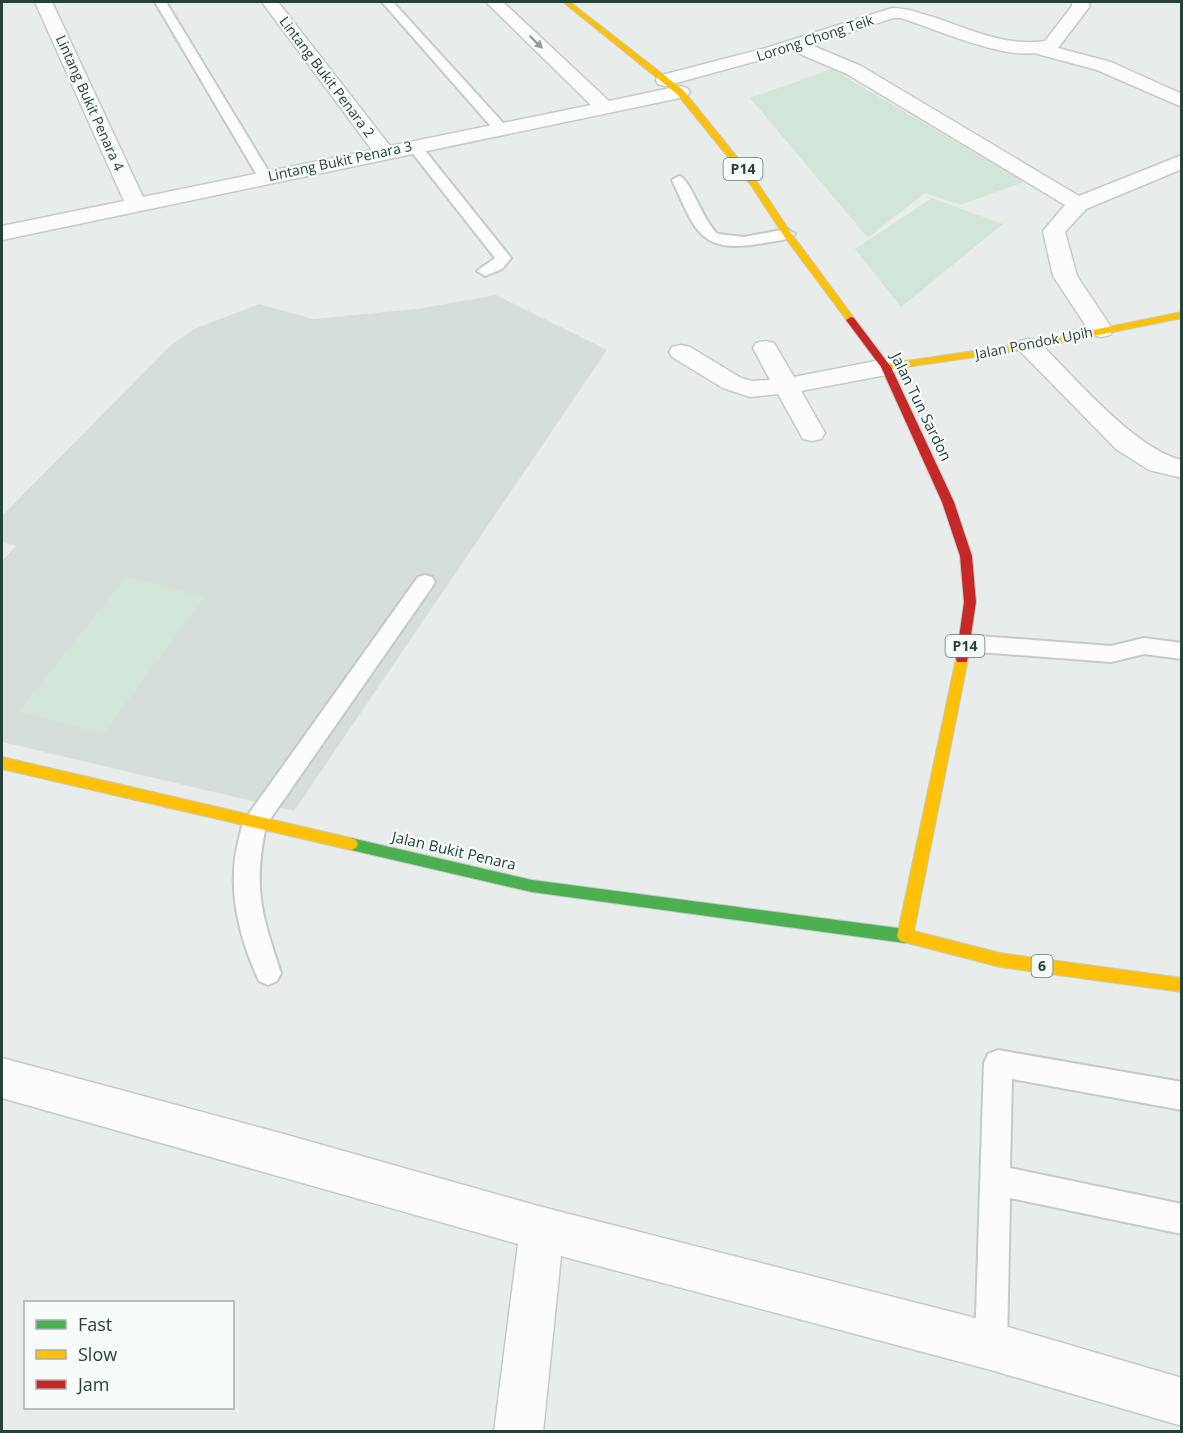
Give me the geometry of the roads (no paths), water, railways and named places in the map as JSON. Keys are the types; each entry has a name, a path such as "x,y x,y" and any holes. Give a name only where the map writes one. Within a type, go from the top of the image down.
{"main road":[{"name":"Jalan Tun Sardon","path":"566,2 672,86 754,184 787,234 886,367 948,502 966,556 970,602 966,643 905,936"},
{"name":"Jalan Pondok Upih","path":"886,367 1029,346 1182,315"},
{"name":"Jalan Bukit Penara","path":"2,764 532,886 905,936"},
{"name":"6","path":"905,936 1000,960 1182,985"}],"street":[{"name":"Lintang Bukit Penara 4","path":"43,2 136,205"},
{"name":"Lintang Bukit Penara 2","path":"270,2 384,152"},
{"path":"494,2 604,107"},
{"path":"1036,48 1051,45 1081,6 1080,2"},
{"name":"Lorong Chong Teik","path":"672,86 892,13 903,13 994,43 1026,50 1036,48 1104,66 1182,101"},
{"path":"794,45 854,70 1078,204"},
{"name":"Lintang Bukit Penara 3","path":"2,232 604,107 672,86"},
{"path":"1101,330 1065,276 1054,231 1078,204 1182,161"},
{"path":"1029,346 1126,443 1159,464 1182,469"},
{"path":"765,348 812,433"},
{"path":"681,352 732,383 750,389 786,386 886,367"},
{"path":"2,1078 542,1229 991,1346 1182,1402"},
{"path":"518,1431 542,1229"}],"lane":[{"path":"160,2 265,177"},
{"path":"387,2 500,128"},
{"path":"414,146 503,258 496,266 485,271"},
{"path":"678,180 705,230 712,237 731,242 787,234"},
{"path":"268,973 254,926 246,884 248,855 255,822 425,582"},
{"path":"966,643 1111,654 1144,646 1182,651"},
{"path":"991,1346 998,1064 1182,1096"},
{"path":"995,1180 1182,1219"}]}
